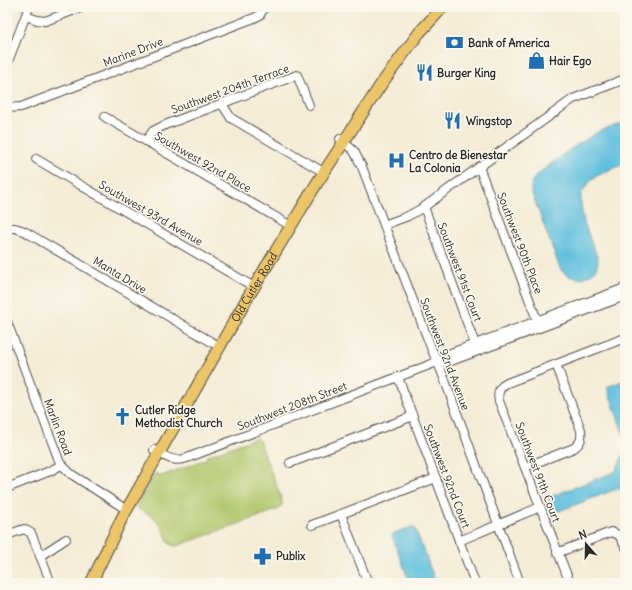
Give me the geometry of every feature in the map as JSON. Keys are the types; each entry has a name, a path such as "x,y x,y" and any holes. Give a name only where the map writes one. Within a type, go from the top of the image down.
{"main road":[{"name":"Old Cutler Road","path":"409,43 435,7"},
{"name":"Old Cutler Road","path":"289,224 342,140 373,86 409,43 443,7"},
{"name":"Old Cutler Road","path":"84,583 107,534 157,452 320,170 342,140"},
{"name":"Old Cutler Road","path":"91,583 124,508"}],"street":[{"path":"7,64 29,7"},
{"path":"26,16 38,21 45,21 83,7"},
{"name":"Marine Drive","path":"7,108 21,106 257,17 264,8"},
{"name":"Southwest 204th Terrace","path":"146,141 153,131 161,126 296,75 309,106"},
{"path":"384,225 408,216 424,207 575,98 625,78"},
{"path":"222,104 232,118 320,170"},
{"name":"Southwest 92nd Place","path":"105,117 289,224"},
{"name":"Southwest 92nd Avenue","path":"342,140 354,151 358,159 437,362 520,583"},
{"name":"Southwest 93rd Avenue","path":"36,159 253,286"},
{"name":"Southwest 90th Place","path":"479,167 538,324"},
{"name":"Southwest 91st Court","path":"424,207 475,344"},
{"name":"Manta Drive","path":"7,228 15,228 24,231 218,346"},
{"name":"Southwest 208th Street","path":"437,362 451,361 625,288"},
{"name":"Southwest 208th Street","path":"157,452 174,460 183,459 437,362 451,353 475,344 625,296"},
{"name":"Marlin Road","path":"7,322 58,458 62,465 71,474 124,508"},
{"path":"525,466 574,448 579,443 581,438 581,430 556,364 625,338"},
{"name":"Southwest 91th Court","path":"556,364 505,384 499,391 499,401 570,583"},
{"name":"Southwest 92nd Court","path":"398,377 475,583"},
{"path":"290,463 413,416"},
{"path":"7,488 62,465"},
{"path":"312,525 436,478"},
{"path":"459,541 540,508"},
{"path":"341,514 368,583"},
{"path":"7,535 20,530 26,530 32,535 51,583"},
{"path":"557,552 609,533 618,534 622,538 625,546"},
{"path":"40,556 66,539"}],"green space":[{"path":"256,438 259,440 282,500 282,505 279,509 177,546 169,543 161,526 155,519 138,509 138,503 155,473 162,476 206,459 207,456"}],"water":[{"path":"625,122 625,164 593,178 581,193 583,216 598,262 596,269 593,272 582,278 575,278 564,273 560,268 531,191 532,181 538,174 569,150 598,132"},
{"path":"625,380 625,438 607,387"},
{"path":"625,451 625,489 614,490 559,511 554,511 549,500 552,496 615,472"},
{"path":"412,527 415,528 436,583 410,583 392,536 394,533"}],"place":[{"name":"Bank of America","path":"455,43"},
{"name":"Hair Ego","path":"536,61"},
{"name":"Burger King","path":"424,73"},
{"name":"Wingstop","path":"453,121"},
{"name":"Centro de Bienestar La Colonia","path":"396,161"},
{"name":"Cutler Ridge Methodist Church","path":"122,416"},
{"name":"Publix","path":"263,556"}]}
